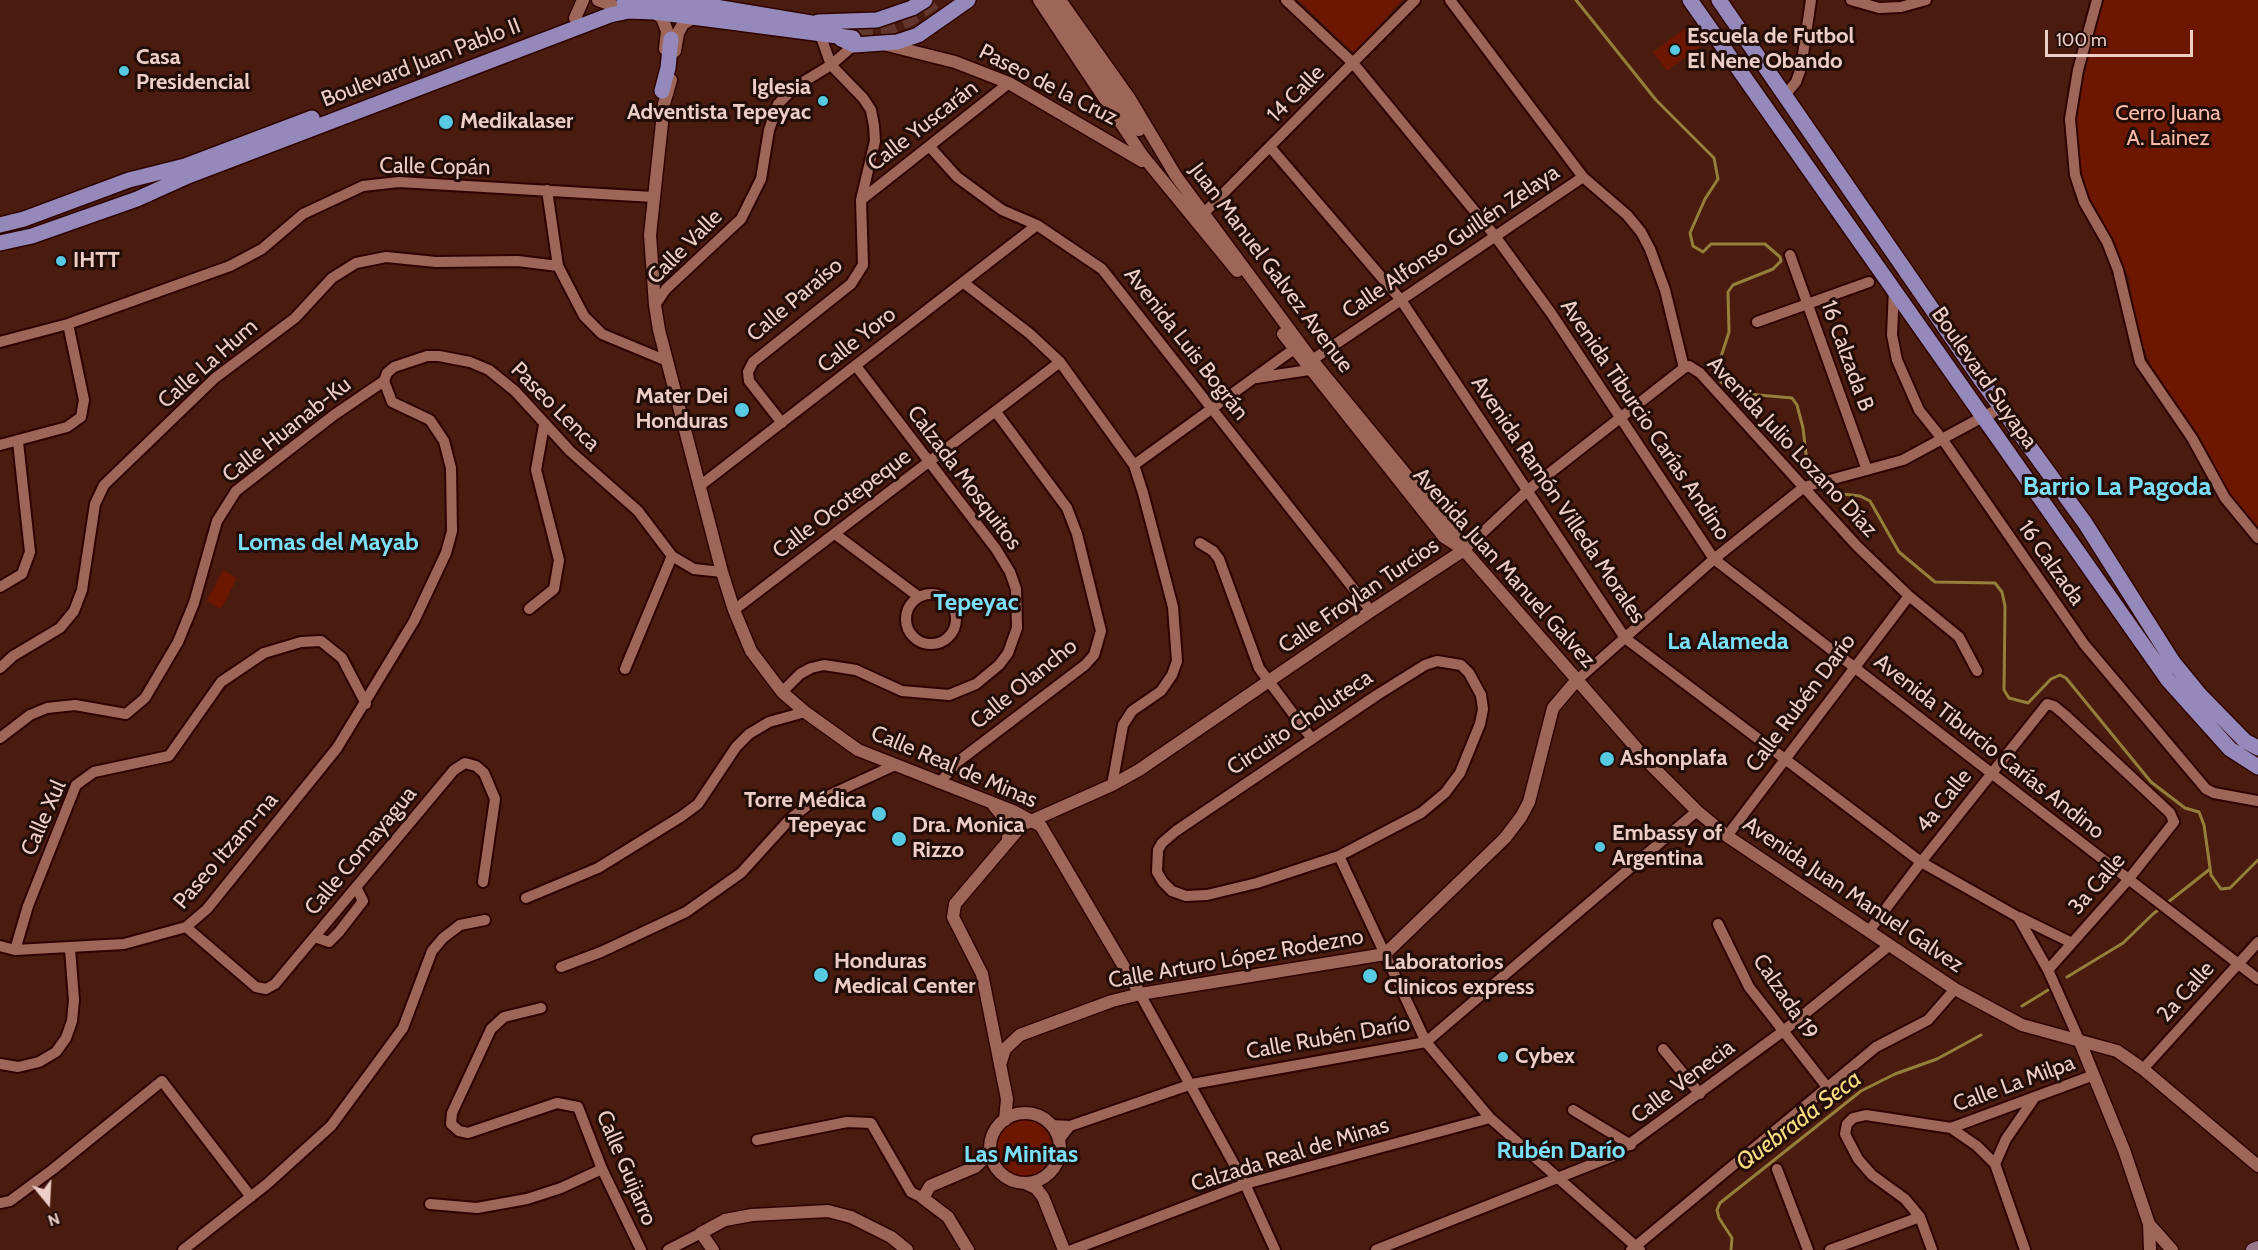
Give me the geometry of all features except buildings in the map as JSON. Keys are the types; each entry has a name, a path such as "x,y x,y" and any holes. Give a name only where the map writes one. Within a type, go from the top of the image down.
{"main road":[{"path":"826,30 877,20 912,8 925,0"},
{"path":"826,30 854,41 883,45 918,35 968,0"},
{"name":"Boulevard Suyapa","path":"1690,0 2168,680 2230,748 2258,767"},
{"name":"Boulevard Suyapa","path":"1719,0 2010,421 2085,524 2173,662 2200,695 2245,741 2258,748"},
{"name":"Boulevard Juan Pablo II","path":"0,243 33,236 137,199 186,171 575,18 605,2 680,1 777,16 826,30"},
{"name":"Boulevard Juan Pablo II","path":"0,238 27,232 133,190 610,15 628,11 699,13 826,30"},
{"path":"699,13 765,20 777,16"},
{"path":"663,98 671,39"},
{"name":"Boulevard Juan Pablo II","path":"0,225 24,219 129,180 186,171"},
{"path":"2253,1250 2258,1248"}],"street":[{"path":"575,18 583,0"},
{"name":"Juan Manuel Galvez Avenue","path":"1039,0 1152,168 1203,214 1311,365 1450,528 1464,550"},
{"path":"1049,0 1128,112 1167,177 1185,200"},
{"name":"Juan Manuel Galvez Avenue","path":"1060,0 1130,99 1176,176 1185,200 1294,349"},
{"name":"Avenida Tiburcio Carías Andino","path":"1286,0 1353,63 1495,236 1551,313 1714,559 2258,979"},
{"name":"14 Calle","path":"1203,214 1415,0"},
{"name":"Avenida Julio Lozano Díaz","path":"1450,0 1583,177 1627,215 1650,249 1665,290 1684,368 1689,366 1700,373 1812,485 1857,546 1909,596 1959,637 1977,671"},
{"path":"1785,95 1796,82 1801,68 1811,0"},
{"path":"1851,0 1879,8 1901,7 1926,0"},
{"path":"2097,0 2078,70 2070,119 2071,151 2081,193 2107,242 2118,270 2140,362 2192,438 2225,498 2258,538"},
{"name":"Calle Real de Minas","path":"654,12 662,18 667,31 650,236 656,305 667,361 722,572 734,610 751,651 782,692 805,712 858,750 1032,820 1046,832 1192,1084 1245,1184 1275,1250"},
{"name":"Calle Real de Minas","path":"663,98 669,92 678,33 683,24 699,13"},
{"name":"Calle Paraíso","path":"782,423 749,381 748,372 753,362 858,276 863,264 861,200 875,141 874,126 871,110 863,98 831,65 826,30"},
{"name":"Calle Valle","path":"656,305 666,289 741,219 761,179 769,130 778,104 795,87 831,65 854,41"},
{"name":"Paseo de la Cruz","path":"883,45 955,62 1010,83 1130,151 1152,168"},
{"name":"Calle Yuscarán","path":"861,200 1010,83"},
{"name":"Avenida Luis Bográn","path":"930,147 957,177 979,194 1002,210 1037,225 1102,269 1371,610"},
{"name":"Avenida Ramón Villeda Morales","path":"1270,147 1401,300 1625,638 1921,862 2018,917 2072,943"},
{"name":"Calle Alfonso Guillén Zelaya","path":"1252,379 1311,365 1401,300 1583,177"},
{"name":"Calle Copán","path":"0,342 68,324 237,263 262,249 303,214 363,186 399,182 653,197"},
{"path":"547,190 558,266 574,302 602,334 667,361"},
{"name":"Calle Yoro","path":"701,485 1037,225"},
{"name":"16 Calzada B","path":"1791,255 1868,470"},
{"name":"Calle La Hum","path":"0,668 13,656 60,628 74,611 82,590 95,504 104,485 215,378 295,318 332,278 356,263 386,257 436,262 518,261 558,266"},
{"path":"1757,321 1869,282"},
{"path":"964,283 1030,334 1060,362 1134,465 1173,607 1177,661 1172,675 1161,691 1132,711 1123,725 1112,785"},
{"name":"16 Calzada","path":"1894,289 1892,335 1897,360 1919,410 1943,440 2084,644 2206,789 2214,794 2258,801"},
{"path":"0,445 67,427 81,417 84,400 68,324"},
{"path":"1294,349 1311,365"},
{"name":"Calle Alfonso Guillén Zelaya","path":"1134,465 1294,349"},
{"name":"Paseo Lenca","path":"384,381 387,373 394,367 414,360 439,356 460,359 489,370 502,379 570,451 638,511 672,556 694,569 722,572"},
{"name":"Calle Ocotepeque","path":"734,610 1060,362"},
{"name":"Calzada Mosquitos","path":"782,692 800,674 824,665 856,670 902,691 949,695 976,684 1008,653 1014,641 1018,616 1016,589 1010,572 996,549 856,366"},
{"name":"Calle Froylan Turcios","path":"990,1021 982,974 953,917 953,909 1018,828 1112,785 1464,550 1528,490 1684,368"},
{"path":"366,705 414,621 446,553 452,531 451,468 444,441 430,420 392,402 384,381"},
{"name":"Calle Huanab-Ku","path":"0,738 30,715 47,708 75,705 126,714 145,698 178,642 194,603 217,521 236,491 334,415 384,381"},
{"path":"1983,415 1988,407 1989,390"},
{"name":"Calle Olancho","path":"939,783 967,754 1085,665 1094,655 1101,631 1077,534 1067,508 996,412"},
{"path":"1983,415 1999,413 2010,421"},
{"name":"Calle Arturo López Rodezno","path":"1020,1035 1140,994 1384,954 1504,838 1521,817 1529,802 1553,708 1576,681 1714,559 1812,485 1903,460 1943,440 1983,415"},
{"path":"529,609 554,589 559,560 536,470 544,425"},
{"path":"0,587 22,574 29,560 30,542 18,442"},
{"path":"835,534 919,597 938,594 952,603 956,610 956,627 946,640 930,644 914,638 909,631 906,615 909,607 919,597"},
{"path":"1200,543 1219,559 1259,668 1312,739"},
{"name":"Avenida Juan Manuel Galvez","path":"1464,550 1652,766 1697,811 1727,836 1955,989 2022,1025 2117,1051 2143,1069 2258,1164"},
{"path":"625,669 672,556"},
{"name":"Calle Rubén Darío","path":"1727,836 1909,596"},
{"name":"Calle Xul","path":"15,950 28,906 76,785 94,772 170,756 221,682 264,653 301,642 321,641 342,658 366,705"},
{"name":"Circuito Choluteca","path":"1437,661 1461,665 1476,683 1481,696 1483,709 1480,724 1460,773 1445,793 1421,813 1339,856 1257,883 1207,895 1186,896 1172,891 1157,872 1156,860 1162,843 1226,796 1312,739 1425,664 1437,661"},
{"name":"4a Calle","path":"1869,931 2046,704 2054,706 2170,813 2174,822"},
{"name":"Paseo Itzam-na","path":"0,946 15,950 70,949 124,944 186,927 215,900 337,748 366,705"},
{"path":"526,898 598,867 682,816 698,804 736,747 749,734 769,722 805,712"},
{"name":"Calle Comayagua","path":"186,927 256,987 266,989 275,984 454,770 465,763 476,766 484,773 492,786 495,799 483,882"},
{"path":"561,967 611,948 686,912 741,873 790,819 808,805 893,766"},
{"path":"993,805 1009,824 1007,840"},
{"name":"Calle Rubén Darío","path":"1051,1125 1070,1126 1192,1084 1426,1042 1697,811"},
{"name":"3a Calle","path":"2048,970 2128,880 2174,822"},
{"path":"1339,856 1426,1042 1490,1118 1635,1249 1876,1047 1928,1020 1955,989"},
{"path":"2018,917 2048,970 2094,1075 2149,1224 2150,1250"},
{"path":"183,1250 251,1197 331,1126 403,1028 432,951 443,938 460,925 485,920"},
{"name":"Calzada 19","path":"1718,924 1749,987 1827,1087"},
{"name":"2a Calle","path":"2143,1069 2258,942"},
{"name":"Calle Venecia","path":"1376,1250 1613,1156 1782,1032 1890,945"},
{"path":"0,1064 18,1067 39,1062 56,1052 66,1038 72,1021 74,1000 70,949"},
{"name":"Calle Guijarro","path":"541,1008 504,1017 491,1029 452,1113 451,1124 459,1131 468,1132 557,1103 578,1107 602,1169 641,1250"},
{"path":"990,1021 1004,1037 1020,1035"},
{"path":"990,1021 1007,1100 1005,1120"},
{"path":"999,1066 1005,1049 1020,1035"},
{"path":"1663,1049 1700,1094"},
{"name":"Calle La Milpa","path":"1920,1217 1905,1199 1872,1175 1858,1159 1845,1134 1847,1124 1853,1118 1866,1115 1951,1128 2094,1075"},
{"path":"0,1203 10,1201 52,1170 162,1081 251,1197"},
{"path":"1995,1164 2006,1139 2035,1098"},
{"path":"1007,1100 1022,1114"},
{"path":"1573,1110 1631,1145"},
{"path":"999,1172 990,1153 993,1134 1005,1120 1022,1114 1037,1116 1051,1125 1059,1140 1058,1159 1047,1175 1043,1186 1043,1197"},
{"name":"Calzada Real de Minas","path":"1072,1250 1245,1184 1490,1118"},
{"path":"757,1140 847,1122 871,1123 911,1192 948,1217 968,1250"},
{"path":"1059,1140 1070,1126"},
{"path":"1951,1128 1977,1146 1995,1164 2025,1250"},
{"path":"923,1198 930,1186 975,1167 990,1153"},
{"path":"975,1167 999,1172 1011,1180 1036,1188 1043,1197 1064,1250"},
{"path":"430,1204 477,1208 527,1199 561,1188 602,1169"},
{"path":"1777,1169 1808,1250"},
{"path":"1025,1183 1047,1175"},
{"path":"668,1250 738,1216 828,1211 851,1217 891,1237 907,1250"},
{"path":"1830,1250 1920,1217 1932,1250"},
{"path":"2149,1224 2172,1250"},
{"path":"700,1233 713,1250"}],"green space":[{"path":"1298,0 1402,0 1354,53"},
{"name":"Cerro Juana A. Lainez","path":"2094,0 2258,0 2258,527 2230,494 2201,439 2152,368 2137,331 2129,277 2084,188 2078,155 2076,104"},
{"name":"Escuela de Futbol El Nene Obando","path":"1687,27 1701,46 1667,71 1653,52"},
{"path":"223,570 237,578 221,609 207,601"},
{"path":"1024,1120 1035,1122 1044,1128 1050,1137 1052,1148 1050,1159 1044,1168 1035,1174 1024,1176 1013,1174 1004,1168 998,1159 996,1148 998,1137 1004,1128 1013,1122"}],"waterway":[{"path":"1576,0 1656,100 1714,158 1718,179 1705,199 1690,233 1693,246 1703,252 1711,244 1765,244 1780,257 1781,261 1773,269 1733,285 1728,292 1729,332 1718,366 1718,376 1721,382 1737,393 1792,398 1797,405 1803,428 1808,471 1813,482"},
{"path":"1818,486 1826,492 1860,496 1870,501 1899,552 1935,582 1995,583 2002,592 2005,606 2004,690 2009,698 2028,703 2051,679 2060,675 2066,678 2151,782 2185,808 2199,812 2204,825 2211,875 2221,889 2230,888 2258,860"},
{"name":"Quebrada Seca","path":"2067,977 2123,943 2153,914 2210,869"},
{"name":"Quebrada Seca","path":"2022,1006 2048,990"},
{"name":"Quebrada Seca","path":"1731,1250 1732,1238 1719,1218 1717,1210 1720,1203 1861,1091 1895,1074 1937,1059 1981,1035"}],"tunnel":[{"path":"835,27 865,31 888,28 909,19 937,0"}],"place":[{"name":"Escuela de Futbol El Nene Obando","path":"1675,50"},
{"name":"Casa Presidencial","path":"124,71"},
{"name":"Iglesia Adventista Tepeyac","path":"823,101"},
{"name":"Medikalaser","path":"446,122"},
{"name":"IHTT","path":"61,261"},
{"name":"Mater Dei Honduras","path":"742,410"},
{"name":"Ashonplafa","path":"1607,759"},
{"name":"Torre Médica Tepeyac","path":"879,814"},
{"name":"Dra. Monica Rizzo","path":"899,839"},
{"name":"Embassy of Argentina","path":"1600,847"},
{"name":"Honduras Medical Center","path":"821,975"},
{"name":"Laboratorios Clinicos express","path":"1370,976"},
{"name":"Cybex","path":"1503,1057"}],"district":[{"name":"Barrio La Pagoda","path":"2117,487"},
{"name":"Lomas del Mayab","path":"328,543"},
{"name":"Tepeyac","path":"976,603"},
{"name":"La Alameda","path":"1728,642"},
{"name":"Rubén Darío","path":"1561,1151"},
{"name":"Las Minitas","path":"1021,1155"}]}
